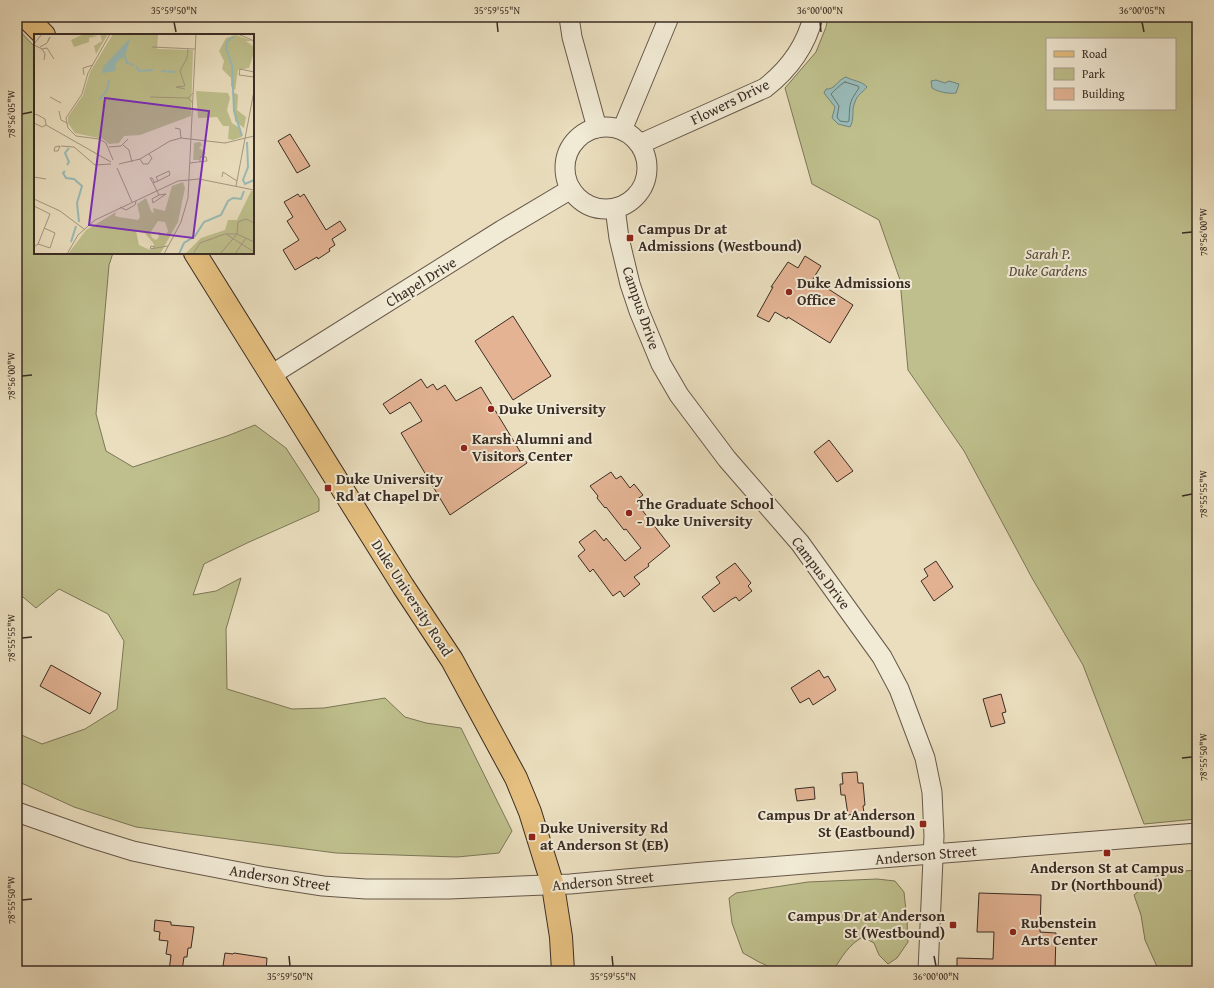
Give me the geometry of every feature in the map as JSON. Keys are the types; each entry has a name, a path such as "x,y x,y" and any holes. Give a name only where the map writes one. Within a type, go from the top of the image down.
{"main road":[{"path":"26,17 43,34"},
{"name":"Duke University Road","path":"196,254 403,586 452,660 516,778 540,840 553,886 561,937 563,971"}],"street":[{"path":"569,17 572,37 597,128"},
{"path":"622,130 669,17"},
{"name":"Flowers Drive","path":"640,144 765,88 778,78 790,64 808,34 813,17"},
{"path":"610,126 622,130 632,136 640,144 646,156 647,170 644,183 637,194 627,203 615,208 602,209 590,206 579,199 571,189 566,177 565,164 568,152 575,141 585,132 610,126"},
{"name":"Chapel Drive","path":"271,375 502,230 571,189"},
{"name":"Campus Drive","path":"615,208 630,284 639,312 658,358 679,395 727,459 800,543 882,657 899,688 925,758 932,792 934,836 928,971"},
{"name":"Anderson Street","path":"17,812 91,838 134,851 257,876 323,886 366,889 553,886 1197,833"}],"green space":[{"name":"Sarah P. Duke Gardens","path":"828,17 1197,17 1197,819 1144,824 1083,665 1032,578 964,451 908,370 900,280 879,220 812,184 785,88 816,52 826,27"},
{"path":"17,28 34,46 34,254 113,254 109,265 96,414 106,451 133,467 227,436 255,425 286,448 319,499 319,511 204,564 193,595 216,591 241,578 226,629 227,689 292,709 324,708 385,698 405,717 426,723 461,728 512,831 499,853 457,857 336,853 136,827 74,807 17,781 17,733 42,744 85,729 117,709 124,641 108,614 59,589 36,608 17,592"},
{"path":"1197,870 1197,971 1159,971 1145,940 1141,915 1134,895 1160,873"},
{"path":"877,879 895,881 904,892 908,942 897,958 888,964 879,955 874,943 863,937 849,947 833,971 779,971 743,953 732,923 729,898 736,893 808,882"}],"water":[{"path":"846,77 863,83 867,87 856,100 850,127 838,124 832,118 835,107 824,93 826,89 832,88 840,80"},
{"path":"936,80 945,83 949,81 959,84 956,93 937,91 932,88 931,81"}],"building":[{"path":"290,134 310,166 297,173 278,141"},
{"path":"298,194 300,197 304,194 326,230 340,221 346,230 332,239 335,245 329,249 330,251 318,259 317,257 295,270 283,250 299,240 287,221 293,217 284,202"},
{"path":"805,256 821,266 813,279 853,305 830,343 788,317 787,319 775,312 769,322 757,316 773,287 771,287 788,262 798,268"},
{"path":"513,316 551,376 513,400 475,341"},
{"name":"Karsh Alumni and Visitors Center","path":"421,379 427,388 433,384 437,390 445,385 456,401 481,387 527,463 450,515 401,433 422,421 410,402 390,414 383,404"},
{"path":"829,440 853,471 837,482 814,452"},
{"path":"611,472 616,479 621,476 630,488 634,484 643,495 635,501 670,546 648,564 649,566 634,577 640,584 624,597 620,591 613,596 593,569 590,572 578,556 585,550 579,542 595,530 604,541 606,538 625,561 641,548 626,529 624,530 606,507 605,508 590,486"},
{"path":"936,561 953,587 934,601 921,581 928,576 924,569"},
{"path":"735,563 751,583 748,586 752,591 739,601 736,597 732,599 714,612 702,597 720,583 716,577"},
{"path":"51,665 101,693 90,714 40,686"},
{"path":"819,670 824,678 828,676 836,690 813,705 809,698 800,703 791,688"},
{"path":"1001,694 1006,712 1002,713 1005,723 991,727 983,699"},
{"path":"857,772 858,783 863,783 865,805 863,806 864,813 848,815 845,795 841,795 840,784 843,784 842,773"},
{"path":"814,787 815,799 797,801 795,789"},
{"name":"Rubenstein Arts Center","path":"979,893 1041,895 1040,932 1056,933 1055,971 957,971 957,958 993,959 994,932 977,932"},
{"path":"155,920 171,922 171,925 194,927 191,948 188,948 187,957 184,957 182,971 169,971 171,955 166,954 168,941 159,940 160,932 154,931"},
{"path":"225,953 267,958 266,971 231,971 232,967 223,966"}],"place":[{"name":"Campus Dr at Admissions (Westbound)","path":"630,238"},
{"name":"Duke Admissions Office","path":"789,292"},
{"name":"Duke University","path":"491,409"},
{"name":"Karsh Alumni and Visitors Center","path":"464,448"},
{"name":"Duke University Rd at Chapel Dr","path":"328,488"},
{"name":"The Graduate School - Duke University","path":"629,513"},
{"name":"Campus Dr at Anderson St (Eastbound)","path":"923,824"},
{"name":"Duke University Rd at Anderson St (EB)","path":"532,837"},
{"name":"Anderson St at Campus Dr (Northbound)","path":"1107,853"},
{"name":"Campus Dr at Anderson St (Westbound)","path":"953,925"},
{"name":"Rubenstein Arts Center","path":"1013,932"}]}
